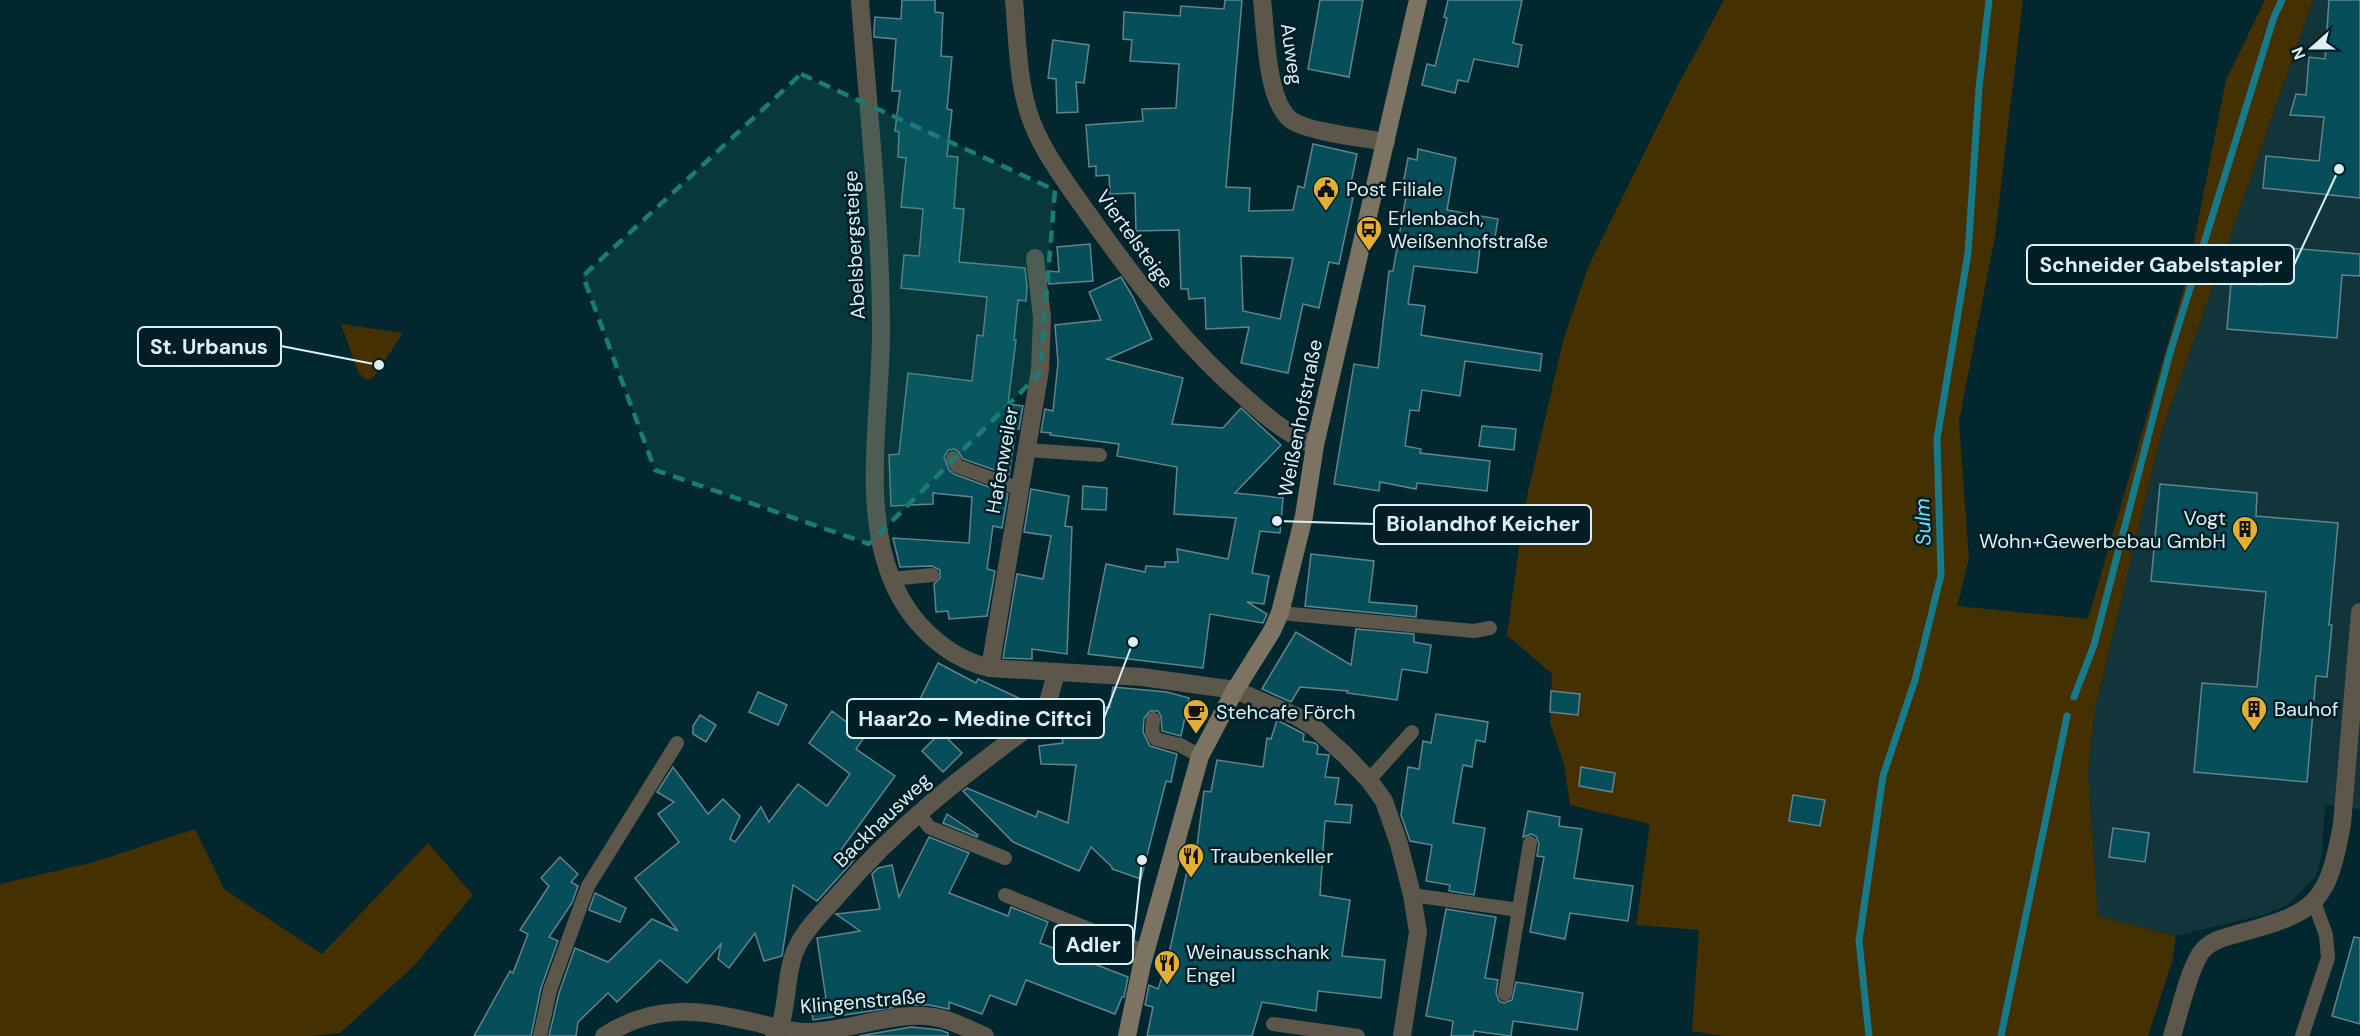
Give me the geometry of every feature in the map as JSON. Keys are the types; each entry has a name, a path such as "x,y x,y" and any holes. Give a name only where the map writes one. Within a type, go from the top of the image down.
{"street":[{"name":"Abelsbergsteige","path":"860,0 878,231 881,333 875,488 880,539 891,579"},
{"name":"Viertelsteige","path":"1014,0 1019,62 1026,106 1037,134 1067,185 1164,317 1227,383 1278,426 1296,438 1315,445"},
{"name":"Auweg","path":"1262,0 1274,92 1280,106 1292,120 1305,126 1386,142"},
{"name":"Weißenhofstraße","path":"1127,1036 1146,952 1200,756 1235,690 1272,631 1280,613 1304,516 1315,445 1359,248 1418,0"},
{"name":"Hafenweiler","path":"990,668 1040,359 1042,317 1035,258"},
{"path":"891,579 902,601 918,623 940,644 970,663 990,668 1142,677 1235,690 1296,716 1314,727 1369,780 1384,801 1399,844 1412,895 1418,932 1402,1036"},
{"path":"2172,1036 2201,951 2212,941 2271,926 2294,916 2314,902 2329,881 2336,857 2351,825 2360,612"},
{"name":"Backhausweg","path":"777,1032 788,974 798,943 867,861 937,796 1036,722 1047,706 1056,673"},
{"name":"Klingenstraße","path":"604,1036 644,1016 671,1011 695,1011 777,1032 828,1031 888,1019 920,1016 942,1018 985,1036"}],"lane":[{"path":"1027,450 1100,455"},
{"path":"952,459 957,466 1020,489"},
{"path":"891,579 932,575"},
{"path":"1280,613 1474,631 1490,628"},
{"path":"1153,719 1152,732 1156,739 1180,745 1200,756"},
{"path":"1369,780 1412,732"},
{"path":"540,1036 550,990 588,886 677,743"},
{"path":"919,813 929,827 1005,858"},
{"path":"1505,994 1530,843"},
{"path":"1005,895 1146,952"},
{"path":"1412,895 1519,910"},
{"path":"2302,1036 2328,958 2326,935 2314,902"},
{"path":"1273,1024 1358,1036"}],"highlighted area":[{"path":"801,74 1055,190 1040,373 869,544 655,470 583,276"}],"shaded area":[{"path":"1724,0 2023,0 1995,236 1959,421 1969,559 1957,606 2088,619 2187,277 2226,80 2265,0 2313,0 2161,434 2095,710 2088,772 2098,916 2176,936 2172,962 2148,1036 1723,1036 1692,1031 1699,930 1636,925 1650,824 1570,805 1564,764 1550,723 1552,674 1507,635 1525,505 1563,341 1588,267 1678,85"},
{"path":"2313,0 2360,0 2360,809 2325,805 2322,854 2316,876 2288,905 2263,915 2176,936 2098,916 2088,772 2095,710 2161,434"},
{"path":"341,324 403,333 373,378 366,380 359,374"},
{"path":"195,829 224,889 322,954 428,843 473,895 414,966 340,1033 312,1036 0,1036 0,884 94,862"}],"building":[{"path":"902,0 935,0 935,12 943,13 941,56 952,57 947,109 952,110 947,156 958,157 954,208 964,209 959,262 1025,268 1026,301 1018,300 1014,340 1016,340 1008,404 1023,406 1019,429 1016,429 1009,475 963,459 954,449 948,450 944,457 949,470 954,474 1008,494 1002,528 993,526 987,569 995,571 987,616 949,619 948,611 936,612 934,584 940,578 940,570 932,566 900,567 893,538 969,543 972,497 933,493 933,504 891,506 889,455 899,454 908,373 972,381 977,335 983,336 987,297 901,288 904,255 919,256 923,209 901,207 906,158 898,157 899,132 895,131 900,91 892,91 896,39 874,37 874,31 875,17 901,19"},
{"path":"1225,0 1242,0 1226,187 1250,188 1249,211 1293,210 1298,186 1304,188 1313,144 1357,154 1348,197 1353,198 1339,264 1329,262 1319,308 1303,304 1288,373 1241,363 1249,327 1206,329 1205,298 1189,299 1188,289 1181,289 1179,230 1136,231 1135,193 1110,194 1109,175 1096,176 1096,166 1089,167 1086,125 1143,121 1142,109 1176,108 1179,64 1130,61 1132,40 1123,39 1124,12 1180,16 1181,6 1224,9","holes":["1241,256 1293,258 1280,319 1243,311"]},
{"path":"1320,0 1363,0 1349,77 1308,69"},
{"path":"1448,0 1522,0 1513,43 1522,45 1518,67 1474,59 1468,82 1458,80 1455,93 1422,85 1427,64 1435,66 1447,18 1444,17"},
{"path":"2329,0 2360,0 2360,198 2263,188 2266,156 2319,161 2324,117 2290,115 2296,94 2306,95 2309,57 2325,59"},
{"path":"1053,40 1089,45 1084,83 1076,82 1078,112 1057,113 1056,79 1048,78"},
{"path":"1418,149 1456,158 1447,210 1498,219 1493,249 1480,247 1477,273 1414,266 1408,304 1425,306 1421,335 1542,354 1540,371 1465,361 1460,396 1422,390 1419,411 1410,410 1405,446 1421,449 1420,453 1490,461 1487,491 1417,483 1416,489 1380,482 1379,491 1334,484 1354,364 1378,368 1389,271 1393,271 1407,191 1402,190 1408,158 1417,160"},
{"path":"1090,244 1093,281 1049,284 1048,271 1059,272 1057,247"},
{"path":"2265,246 2360,254 2360,276 2342,275 2337,338 2227,329 2231,282 2262,285"},
{"path":"1121,277 1152,339 1107,359 1183,378 1172,424 1223,428 1241,408 1281,445 1235,493 1283,498 1280,533 1260,531 1252,573 1269,576 1264,604 1247,602 1267,614 1263,623 1210,614 1203,668 1088,654 1106,564 1145,572 1146,566 1165,567 1165,562 1178,562 1177,549 1228,559 1236,518 1174,514 1177,467 1117,456 1119,444 1041,432 1045,409 1053,411 1058,363 1055,325 1101,320 1089,292"},
{"path":"1482,426 1516,429 1514,450 1479,446"},
{"path":"2160,484 2257,493 2256,516 2338,523 2327,677 2316,676 2307,782 2194,772 2202,683 2257,687 2266,592 2151,581"},
{"path":"1083,486 1107,488 1106,510 1082,509"},
{"path":"1031,489 1069,496 1065,526 1072,527 1067,654 1032,649 1032,659 1003,658 1017,574 1043,579 1051,536 1024,532"},
{"path":"1311,554 1374,561 1369,602 1417,606 1416,617 1305,606"},
{"path":"1356,629 1414,634 1414,642 1431,645 1427,673 1402,669 1397,700 1347,693 1348,691 1300,687 1291,702 1262,689 1296,632 1351,665"},
{"path":"938,663 976,683 978,679 1023,700 1010,727 1003,732 967,715 958,729 916,707"},
{"path":"1113,687 1167,692 1189,698 1181,736 1162,731 1161,716 1158,711 1150,711 1144,718 1143,732 1150,746 1177,754 1171,782 1166,781 1141,879 1112,869 1091,847 1079,871 1013,842 963,791 967,788 1036,817 1038,811 1068,823 1076,765 1041,764 1039,746 1063,743 1060,721 1070,720 1069,712 1110,707"},
{"path":"1551,691 1580,694 1578,715 1550,712"},
{"path":"758,692 787,705 778,725 749,712"},
{"path":"832,711 865,736 856,749 895,776 841,850 854,860 817,901 793,885 782,956 764,961 755,933 729,968 718,959 721,944 687,983 660,960 617,1002 608,993 578,1022 576,1036 549,1036 559,993 575,948 608,962 652,919 678,931 635,878 679,842 658,814 674,802 657,792 673,767 708,814 723,799 740,816 730,839 735,842 761,807 769,822 798,784 827,806 850,774 809,743"},
{"path":"1436,714 1488,722 1485,742 1476,740 1472,767 1463,765 1453,823 1485,828 1474,895 1449,891 1450,885 1426,881 1432,845 1410,841 1401,815 1408,767 1419,769 1423,741 1431,743"},
{"path":"700,715 716,725 706,742 693,734 693,726"},
{"path":"1277,720 1304,734 1303,741 1315,743 1318,746 1317,754 1329,755 1325,777 1339,778 1335,804 1352,805 1350,823 1325,821 1320,895 1350,900 1342,956 1385,960 1381,998 1318,991 1316,1011 1262,1002 1252,1036 1147,1036 1153,1007 1145,1005 1149,985 1158,989 1167,963 1191,853 1196,854 1204,791 1211,792 1217,760 1263,767 1267,738 1271,739"},
{"path":"941,732 962,753 943,772 922,751"},
{"path":"1581,767 1615,773 1612,792 1579,786"},
{"path":"1793,795 1825,800 1820,826 1789,821"},
{"path":"1528,811 1560,817 1559,826 1582,829 1574,878 1633,886 1628,921 1570,913 1565,939 1530,932 1544,857 1537,856 1539,844 1536,836 1531,834 1523,837"},
{"path":"947,814 978,835 977,837 943,823"},
{"path":"2113,828 2149,833 2145,862 2109,857"},
{"path":"929,837 969,853 949,893 1008,916 1011,907 1048,922 1040,943 1128,977 1124,997 1115,1014 1026,980 1016,1005 990,995 982,1014 949,1002 949,1009 929,1005 909,1005 813,1020 810,1001 826,999 817,938 860,931 836,914 880,909 872,874 878,868 892,865 899,897"},
{"path":"560,857 578,874 571,882 578,886 572,903 549,937 558,941 541,988 531,1036 474,1036 510,971 513,973 528,934 520,930 549,886 541,878"},
{"path":"595,893 626,908 620,922 589,910"},
{"path":"1446,909 1496,917 1485,978 1498,980 1496,993 1499,1001 1504,1003 1512,1000 1516,982 1583,993 1577,1030 1513,1021 1511,1036 1474,1031 1473,1036 1451,1036 1453,1021 1426,1016"},
{"path":"2354,937 2360,938 2360,1024 2332,1016"},
{"path":"911,1027 940,1030 948,1033 948,1036 859,1036"}],"waterway":[{"name":"Sulm","path":"1869,1036 1859,941 1883,776 1915,680 1941,575 1937,439 1968,253 1979,88 1989,0"},
{"path":"2074,697 2094,645 2169,356 2274,17 2282,0"},
{"path":"2001,1036 2067,716"}],"place":[{"name":"Schneider Gabelstapler","path":"2339,169"},
{"name":"Post Filiale","path":"1326,212"},
{"name":"Erlenbach, Weißenhofstraße","path":"1369,252"},
{"name":"St. Urbanus","path":"379,365"},
{"name":"Biolandhof Keicher","path":"1277,521"},
{"name":"Vogt Wohn+Gewerbebau GmbH","path":"2245,552"},
{"name":"Haar2o - Medine Ciftci","path":"1133,642"},
{"name":"Bauhof","path":"2254,732"},
{"name":"Stehcafe Förch","path":"1196,735"},
{"name":"Adler","path":"1142,860"},
{"name":"Traubenkeller","path":"1191,879"},
{"name":"Weinausschank Engel","path":"1167,986"}]}
